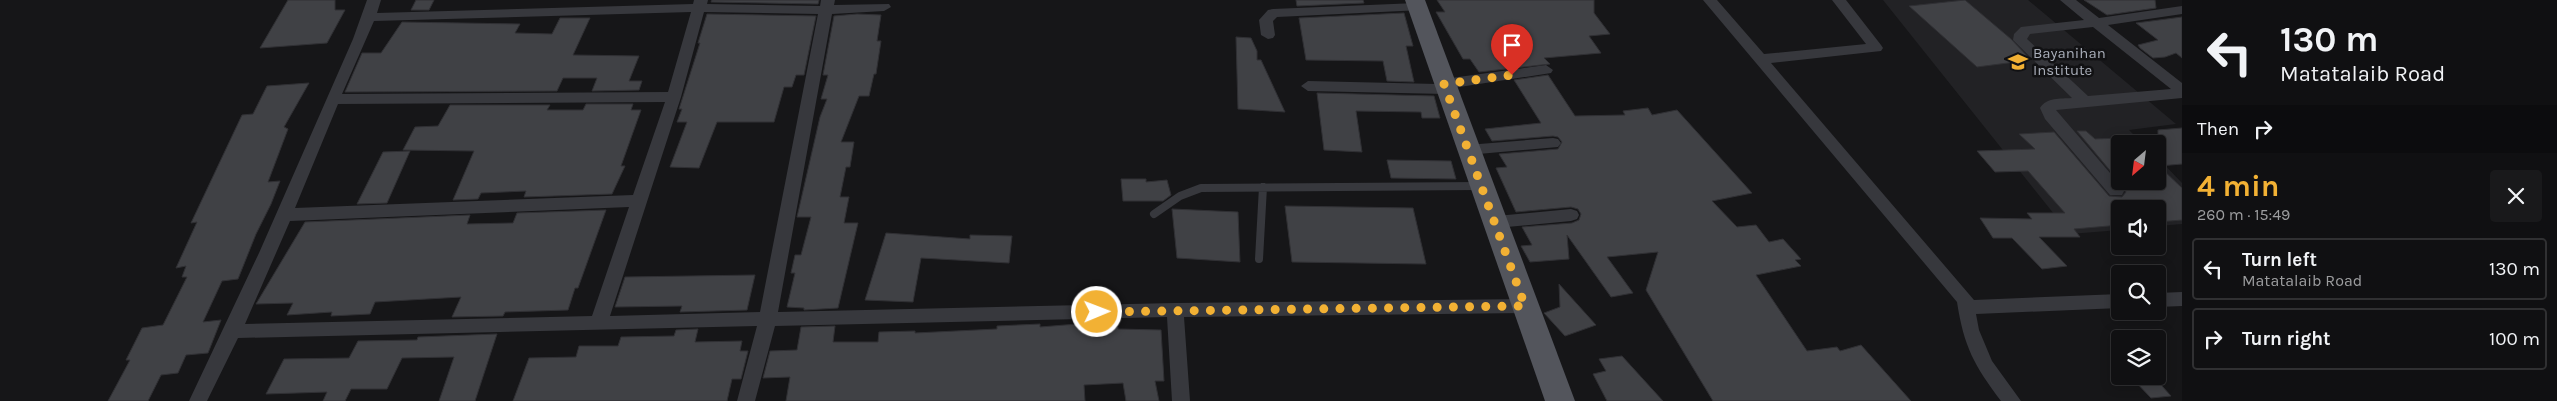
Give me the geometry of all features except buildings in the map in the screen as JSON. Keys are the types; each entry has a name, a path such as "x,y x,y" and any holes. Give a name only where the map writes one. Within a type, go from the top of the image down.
{"main road":[{"path":"1416,4 1467,150 1496,222 1560,401"}],"street":[{"path":"198,401 234,331 285,215 374,0"},
{"path":"451,15 459,0"},
{"path":"1710,0 1965,300 1970,330 1984,365 2012,401"},
{"path":"1760,59 1876,48 1839,0"},
{"path":"2067,0 2182,92"},
{"path":"369,16 451,15 577,6 699,4 884,7"},
{"path":"598,324 674,97 699,4"},
{"path":"1268,36 1266,20 1272,13 1416,4"},
{"path":"746,401 767,321 827,5"},
{"path":"2084,101 2020,40 2021,34 2026,30 2096,23 2182,10"},
{"path":"1308,86 1445,87 1546,70"},
{"path":"2116,191 2050,115 2048,108 2054,104 2182,92"},
{"path":"332,100 674,97"},
{"path":"1467,150 1553,143"},
{"path":"285,215 393,209 638,201"},
{"path":"1496,222 1571,214"},
{"path":"2166,300 2182,299"},
{"path":"1966,307 2111,301"},
{"path":"234,331 767,321 1175,310 1525,306"},
{"path":"1175,310 1181,401"}],"lane":[{"path":"1154,214 1180,196 1201,188 1481,186"},
{"path":"1259,259 1263,187"}],"shaded area":[{"name":"Bayanihan Institute","path":"1883,0 2028,0 2176,124 2129,130 2134,135 2111,135 2111,190 2166,190 2166,166 2182,183 2182,224 2166,225 2166,200 2111,200 2111,231 2070,234"}],"place":[{"name":"Bayanihan Institute","path":"2018,62"}],"route":[{"path":"1097,312 1525,306 1496,222 1484,195 1444,84 1512,75"}]}
